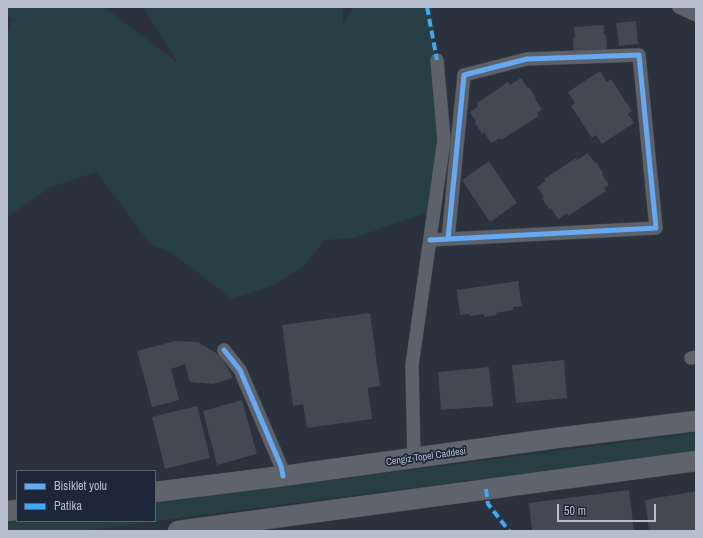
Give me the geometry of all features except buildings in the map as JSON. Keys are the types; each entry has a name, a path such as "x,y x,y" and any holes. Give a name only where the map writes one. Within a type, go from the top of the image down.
{"main road":[{"name":"Cengiz Topel Caddesi","path":"156,492 557,438 696,421"},
{"path":"178,531 696,461"}],"street":[{"path":"679,7 696,15"},
{"path":"430,240 656,228 639,55 527,59 464,75 448,239"},
{"path":"414,458 412,365 444,140 437,60"},
{"path":"224,350 240,370 281,466 283,476"}],"green space":[{"path":"7,7 104,7 178,63 143,7 343,7 343,25 353,7 432,7 442,139 427,213 353,238 325,240 302,268 272,286 232,299 172,253 150,244 96,172 51,187 7,217 7,37 12,19 7,16"},
{"path":"696,433 696,451 156,521 156,503"},
{"path":"16,522 148,522 86,531 7,531 7,523"}],"marked path":[{"path":"427,7 437,60"},
{"path":"486,489 488,504 509,531"}],"cycle path":[{"path":"430,240 656,228 639,55 527,59 464,75 448,239"},
{"path":"224,350 240,370 281,466 283,476"}]}
